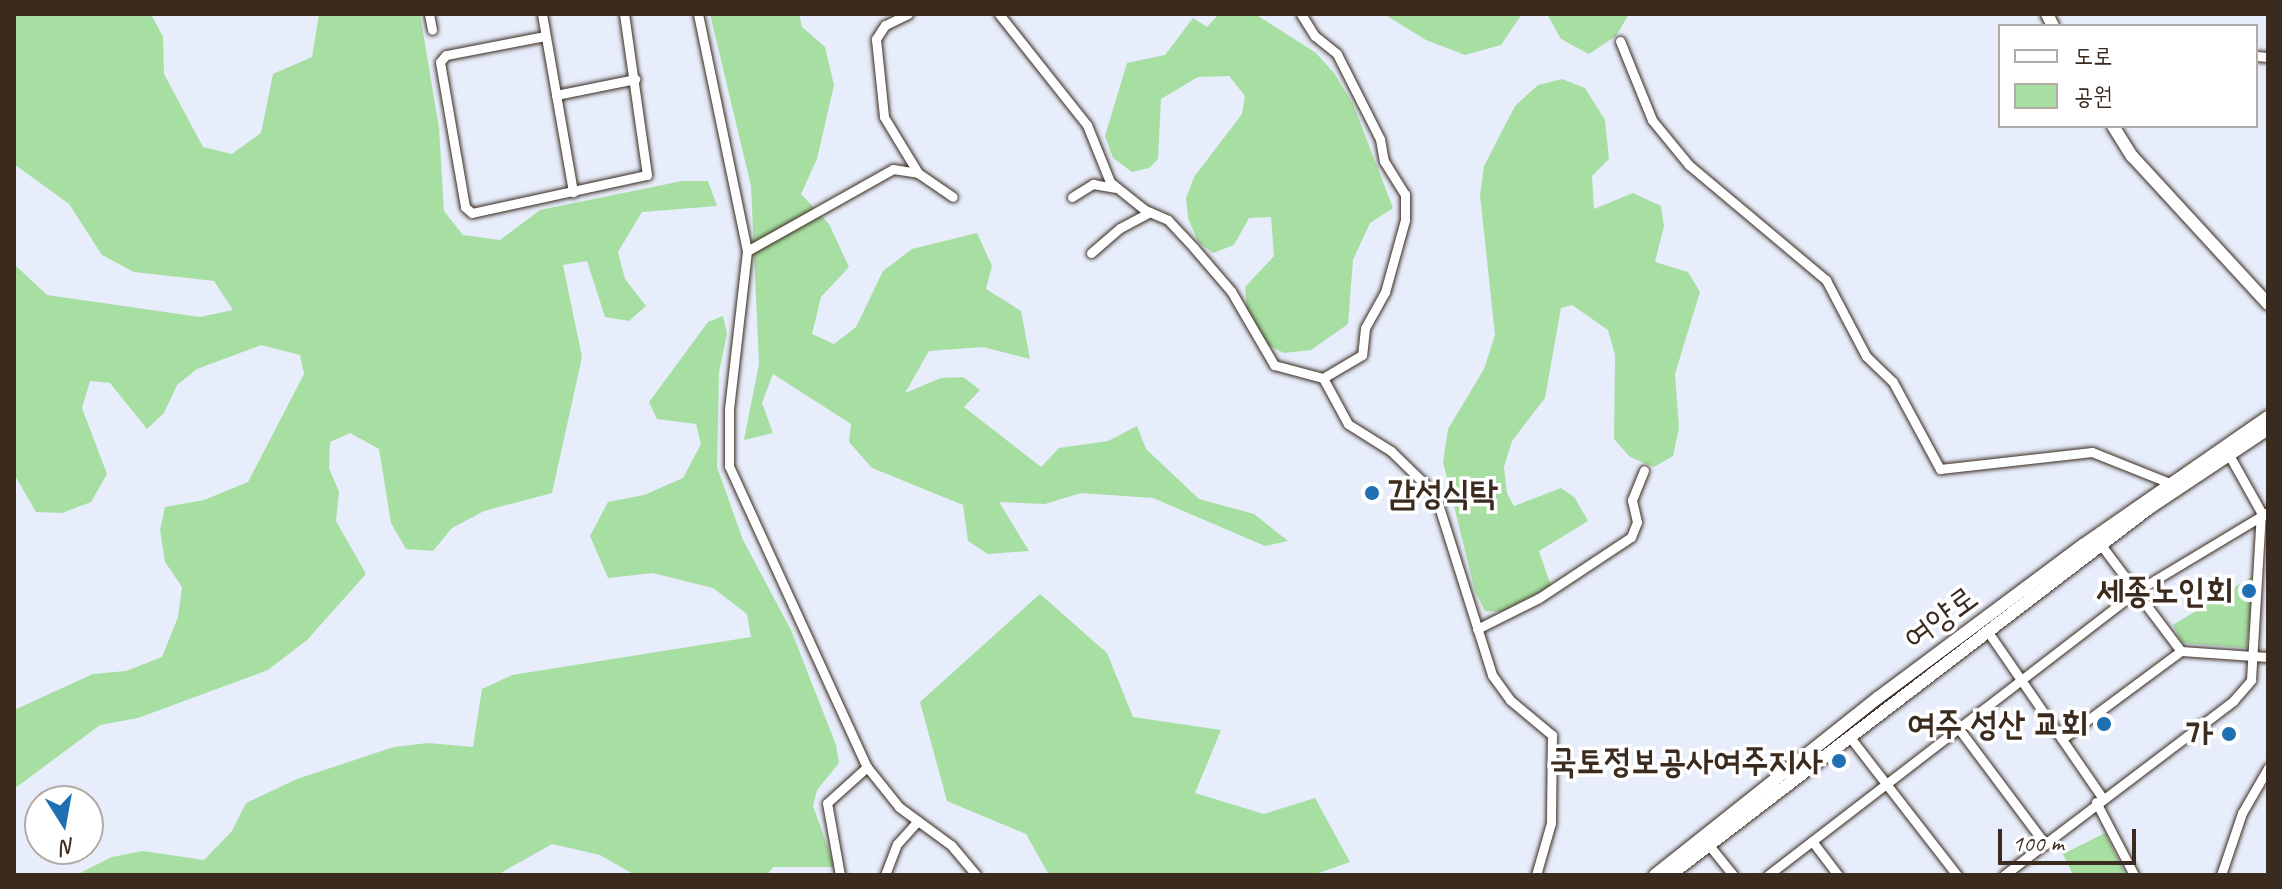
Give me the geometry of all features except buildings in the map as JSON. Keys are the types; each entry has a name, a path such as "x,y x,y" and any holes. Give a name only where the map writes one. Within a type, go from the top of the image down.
{"street":[{"path":"429,14 432,30"},
{"path":"542,14 573,192"},
{"path":"545,36 446,55 440,62 465,207 472,213 647,175 624,14"},
{"path":"698,14 747,251 729,409 729,466 867,767 889,796 951,845 976,875"},
{"path":"908,14 885,25 876,39 884,117 918,173 953,197"},
{"path":"999,14 1087,125 1110,182 1150,212 1168,220 1231,291 1274,365 1323,378 1362,355 1365,328 1385,292 1405,220 1405,194 1384,161 1380,139 1337,54 1315,36 1301,14"},
{"path":"1620,41 1652,120 1689,165 1826,280 1866,356 1893,382 1940,469 2092,452 2172,487"},
{"path":"556,95 635,79"},
{"path":"2114,128 2132,156 2268,304"},
{"path":"747,251 893,169 918,173"},
{"path":"1072,197 1093,184 1119,189"},
{"path":"1091,253 1120,228 1150,212"},
{"path":"1323,378 1348,424 1391,451 1435,494 1492,675 1510,700 1552,735 1551,823 1536,875"},
{"name":"여양로","path":"1655,875 2268,417"},
{"name":"여양로","path":"1670,875 1845,731 1988,632 2172,487 2268,429"},
{"path":"2004,875 2233,701 2251,680 2265,512 2229,455"},
{"path":"1477,629 1551,591 1631,537 1637,522 1632,500 1644,470"},
{"path":"1768,875 2135,592 2265,512"},
{"path":"2101,545 2181,651"},
{"path":"1988,632 2024,680 2099,800 2134,875"},
{"path":"2062,739 2181,651 2268,657"},
{"path":"1959,729 2045,844"},
{"path":"1845,731 1957,875"},
{"path":"840,875 827,803 867,767"},
{"path":"2221,875 2242,813 2268,768"},
{"path":"885,875 897,844 918,821"},
{"path":"1812,841 1838,875"},
{"path":"1708,844 1733,875"}],"green space":[{"path":"14,14 151,14 163,37 164,74 203,147 232,154 261,133 273,74 312,57 319,14 420,14 439,128 444,211 463,235 500,240 540,210 682,181 708,181 717,206 642,212 618,252 625,279 646,306 629,321 605,317 587,261 563,265 582,357 552,493 484,511 452,528 433,551 406,549 391,523 379,449 350,433 330,442 329,468 339,492 336,521 366,574 307,640 268,670 138,718 100,725 14,789 14,710 93,674 126,671 162,657 178,617 182,587 165,562 160,530 165,507 204,500 248,482 304,374 300,355 261,345 197,369 177,385 164,413 147,429 110,383 90,381 82,408 107,474 91,502 62,513 36,512 14,474 14,264 47,295 200,317 233,310 214,281 134,272 102,255 69,204 14,164"},
{"path":"710,14 799,14 802,27 825,47 834,85 817,159 801,194 829,224 849,267 821,297 812,334 834,344 856,327 883,271 912,249 977,233 992,266 986,289 1021,311 1030,359 983,347 929,351 905,393 941,378 963,377 980,390 964,407 1041,467 1059,448 1108,441 1137,426 1146,449 1199,499 1254,514 1288,541 1265,546 1153,498 1081,493 1045,504 999,502 1029,551 988,554 968,541 963,505 872,468 849,442 851,424 773,374 762,403 773,433 744,440 759,364 751,186"},
{"path":"1255,14 1316,53 1334,73 1353,104 1393,208 1370,223 1353,260 1348,324 1311,350 1284,353 1266,344 1247,310 1245,287 1274,256 1271,217 1249,218 1234,245 1213,253 1198,242 1188,218 1186,198 1194,177 1242,114 1245,96 1229,76 1198,77 1161,99 1158,159 1149,168 1132,172 1113,158 1105,136 1127,63 1165,55 1193,18 1207,27 1218,15"},
{"path":"1384,14 1522,14 1501,45 1465,55 1426,40"},
{"path":"1547,14 1629,14 1616,36 1589,54 1561,39"},
{"path":"1562,79 1585,88 1605,120 1609,159 1592,176 1594,209 1633,193 1661,206 1664,226 1655,262 1688,272 1700,292 1675,374 1679,428 1673,456 1654,467 1630,457 1614,439 1615,355 1608,330 1572,305 1561,308 1545,398 1512,441 1504,467 1507,493 1514,506 1561,488 1575,498 1588,521 1539,551 1551,586 1501,612 1485,611 1475,591 1443,462 1448,429 1484,369 1495,335 1480,195 1484,166 1515,106 1538,85"},
{"path":"723,316 727,334 719,372 717,467 743,540 791,630 836,745 839,763 817,790 813,806 835,867 773,867 767,875 635,875 600,855 552,844 497,875 76,875 96,865 104,865 104,861 112,857 143,851 204,860 232,831 246,803 297,779 394,747 428,743 473,747 482,689 512,675 751,637 747,614 713,588 653,573 608,578 590,536 608,502 644,495 683,478 701,444 696,424 657,419 649,402 708,322"},
{"path":"2253,576 2247,648 2182,643 2173,625"},
{"path":"1040,594 1107,653 1133,717 1221,730 1195,793 1264,814 1315,798 1350,862 1313,875 1049,875 1026,834 947,801 920,702"},
{"path":"2105,833 2125,874 2073,875 2063,854"}],"place":[{"name":"감성식탁","path":"1372,493"},
{"name":"세종노인회","path":"2249,591"},
{"name":"여주 성산 교회","path":"2104,724"},
{"name":"가","path":"2229,734"},
{"name":"국토정보공사여주지사","path":"1839,761"}]}
